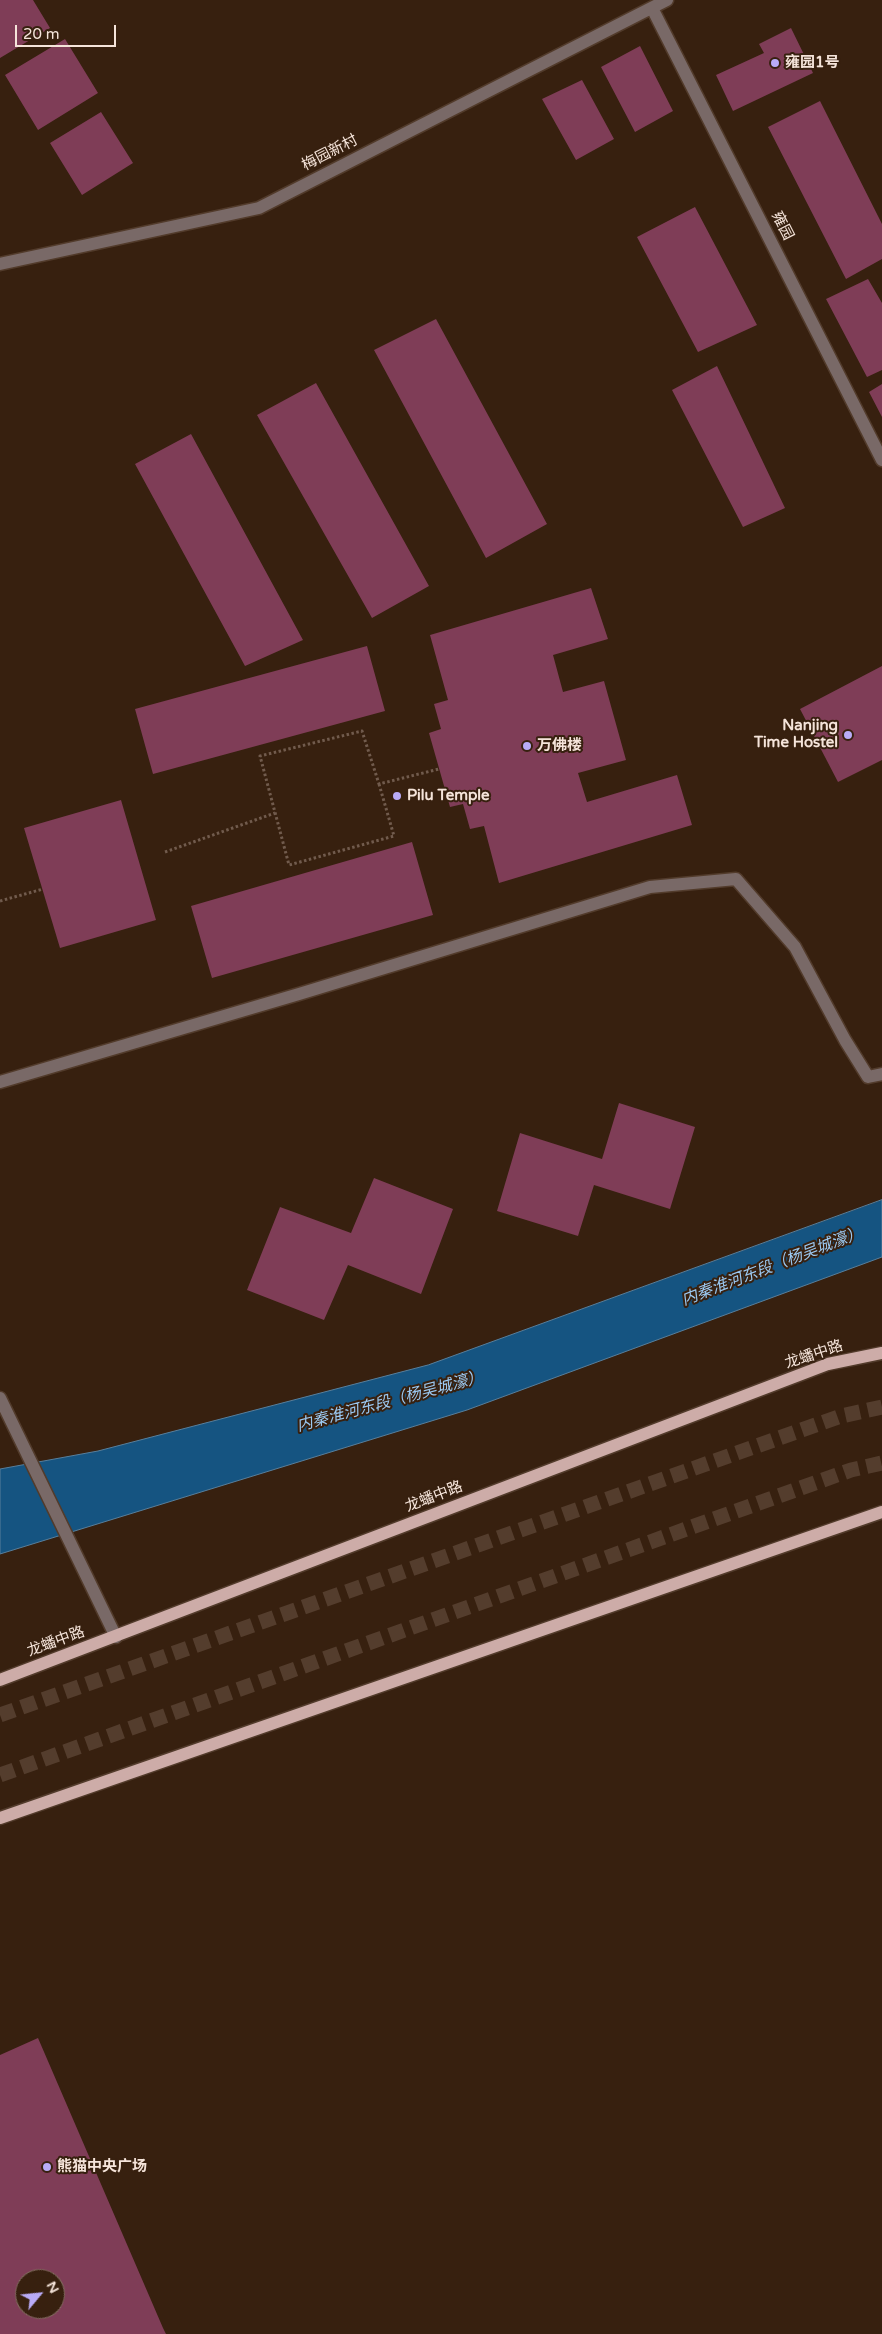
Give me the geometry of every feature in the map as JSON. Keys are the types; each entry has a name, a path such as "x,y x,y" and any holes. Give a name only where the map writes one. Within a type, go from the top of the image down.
{"main road":[{"name":"龙蟠中路","path":"0,1680 828,1364 882,1353"},
{"path":"0,1818 882,1512"}],"street":[{"name":"梅园新村","path":"0,264 260,208 667,0"},
{"name":"雍园","path":"652,8 882,460"},
{"path":"0,1082 299,994 650,886 736,879 795,947 844,1040 868,1077 882,1074"},
{"path":"0,1398 116,1637"}],"path":[{"path":"362,731 379,784 394,836 289,866 260,756 362,731"},
{"path":"379,784 439,768"},
{"path":"165,852 275,812"},
{"path":"0,901 43,889"}],"water":[{"name":"内秦淮河东段（杨吴城濠）","path":"882,1200 882,1257 467,1410 0,1554 0,1469 98,1451 428,1365"}],"building":[{"path":"0,0 33,0 50,28 0,58"},
{"name":"雍园1号","path":"791,28 813,73 733,111 716,75 764,53 759,44"},
{"path":"65,39 98,93 38,130 5,75"},
{"path":"640,46 673,111 635,132 601,67"},
{"path":"582,80 614,139 576,160 542,99"},
{"path":"820,101 882,224 882,259 846,279 768,127"},
{"path":"101,112 133,163 82,195 50,143"},
{"path":"695,207 757,325 698,352 637,237"},
{"path":"868,279 882,303 882,370 867,377 826,299"},
{"path":"436,319 547,524 486,558 374,350"},
{"path":"717,366 785,508 743,527 672,390"},
{"path":"316,383 429,586 372,618 257,415"},
{"path":"882,384 882,417 869,392"},
{"path":"191,434 303,640 245,666 135,464"},
{"name":"万佛楼","path":"591,588 608,639 553,655 563,692 604,681 626,760 578,773 587,802 677,775 692,825 499,883 484,826 470,829 463,804 450,807 429,733 441,729 434,704 448,700 430,635"},
{"path":"367,646 385,711 153,774 135,709"},
{"name":"Nanjing Time Hostel","path":"882,666 882,760 838,782 800,709"},
{"path":"121,800 156,920 60,948 24,828"},
{"path":"412,842 433,915 212,978 191,906"},
{"path":"619,1103 695,1127 670,1209 594,1185 578,1236 497,1211 520,1133 602,1159"},
{"path":"374,1178 453,1209 421,1294 348,1265 324,1320 247,1290 280,1207 351,1233"},
{"name":"熊猫中央广场","path":"38,2038 166,2334 0,2334 0,2055"}],"tunnel":[{"path":"0,1715 841,1416 882,1407"},
{"path":"0,1775 851,1470 882,1463"}],"place":[{"name":"雍园1号","path":"775,63"},
{"name":"Nanjing Time Hostel","path":"848,735"},
{"name":"万佛楼","path":"527,746"},
{"name":"Pilu Temple","path":"397,796"},
{"name":"熊猫中央广场","path":"47,2167"}]}
